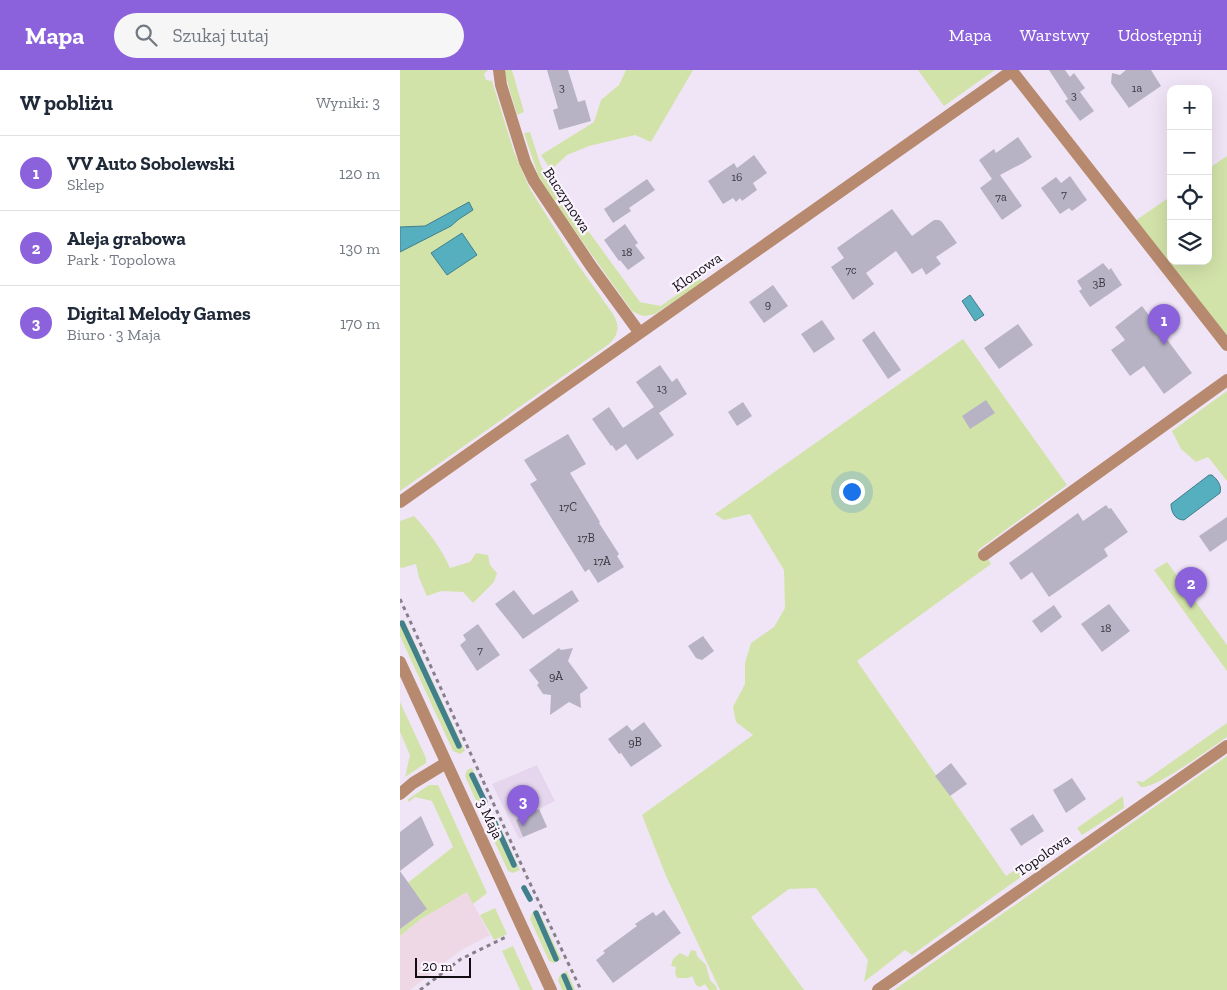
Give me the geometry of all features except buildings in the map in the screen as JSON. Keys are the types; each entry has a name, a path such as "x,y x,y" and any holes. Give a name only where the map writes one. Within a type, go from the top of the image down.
{"street":[{"name":"Buczynowa","path":"499,70 501,86 525,162 534,181 591,266 639,332"},
{"name":"Klonowa","path":"400,502 1013,70"},
{"path":"1013,70 1227,345"},
{"path":"984,555 1227,380"},
{"name":"3 Maja","path":"400,662 551,990"},
{"name":"Topolowa","path":"878,990 1227,746"},
{"path":"400,794 413,783 446,763"}],"path":[{"path":"400,600 581,990"},
{"path":"420,990 460,959 506,937"}],"shaded area":[{"path":"537,765 555,801 539,809 547,827 519,839 492,784"},
{"path":"467,892 490,935 460,951 410,990 400,990 400,936 421,919"}],"green space":[{"path":"400,70 488,70 484,74 486,80 492,81 514,152 530,189 574,259 613,314 617,322 617,333 609,344 400,491"},
{"path":"504,70 512,70 524,112 517,115"},
{"path":"626,70 693,70 651,142 635,135 589,146 567,155 551,170 541,155 594,122 601,100 619,85"},
{"path":"918,70 995,70 944,106"},
{"path":"530,132 541,166 640,302 661,306 700,278 703,282 655,314 645,316 632,311 545,189 538,175 524,133"},
{"path":"1227,156 1227,335 1171,265 1212,265 1212,166"},
{"path":"1167,199 1167,261 1135,221"},
{"path":"963,339 1067,485 978,550 983,559 987,557 991,564 857,661 1006,876 1053,845 1056,853 912,955 905,950 864,982 868,960 816,888 789,889 751,917 804,990 720,990 666,876 642,815 753,735 736,722 733,707 745,684 745,663 751,643 774,627 785,608 784,570 750,514 724,520 715,514"},
{"path":"1227,391 1227,481 1208,457 1196,462 1181,449 1172,431"},
{"path":"414,516 443,554 450,568 470,562 476,553 488,555 490,565 497,573 494,582 473,603 463,592 441,591 427,596 419,578 416,564 400,567 400,521"},
{"path":"1167,562 1227,645 1227,671 1154,570"},
{"path":"404,620 465,751 460,754 453,751 400,636 400,622"},
{"path":"400,702 426,758 426,763 405,777 410,755 400,732"},
{"path":"1227,723 1227,737 1171,775 1148,786 1141,787 1136,781 1143,782"},
{"path":"1227,756 1227,990 894,990"},
{"path":"472,768 488,803 483,805 477,803 465,776 467,770"},
{"path":"429,785 438,785 487,893 473,904 467,892 421,919 400,936 400,889 453,847 432,801 415,797 409,802 407,800"},
{"path":"1123,796 1124,808 1082,835 1077,828"},
{"path":"494,814 520,870 513,873 508,871 486,823 488,817"},
{"path":"495,908 507,934 494,940 480,915"},
{"path":"538,910 561,959 554,963 549,961 530,919 532,913"},
{"path":"513,946 533,990 520,990 502,951"},
{"path":"691,950 696,951 697,956 706,965 710,980 717,990 709,990 705,984 700,987 696,985 692,976 677,978 675,973 676,967 671,966 673,959 680,953 688,957"},
{"path":"567,971 575,990 562,990 558,980 560,975"}],"water":[{"path":"469,202 473,210 451,226 400,252 400,227 425,226"},
{"path":"462,233 477,255 447,275 431,253"},
{"path":"970,295 984,315 975,321 962,301"},
{"path":"1209,475 1212,475 1218,481 1220,493 1184,520 1176,517 1171,504"}],"waterway":[{"path":"402,623 459,746"},
{"path":"472,775 485,802"},
{"path":"493,819 514,865"},
{"path":"524,888 530,899"},
{"path":"536,913 556,959"},
{"path":"564,976 570,990"}],"place":[{"name":"VV Auto Sobolewski","path":"1164,345"},
{"name":"Aleja grabowa","path":"1191,608"},
{"name":"Digital Melody Games","path":"523,826"}]}
